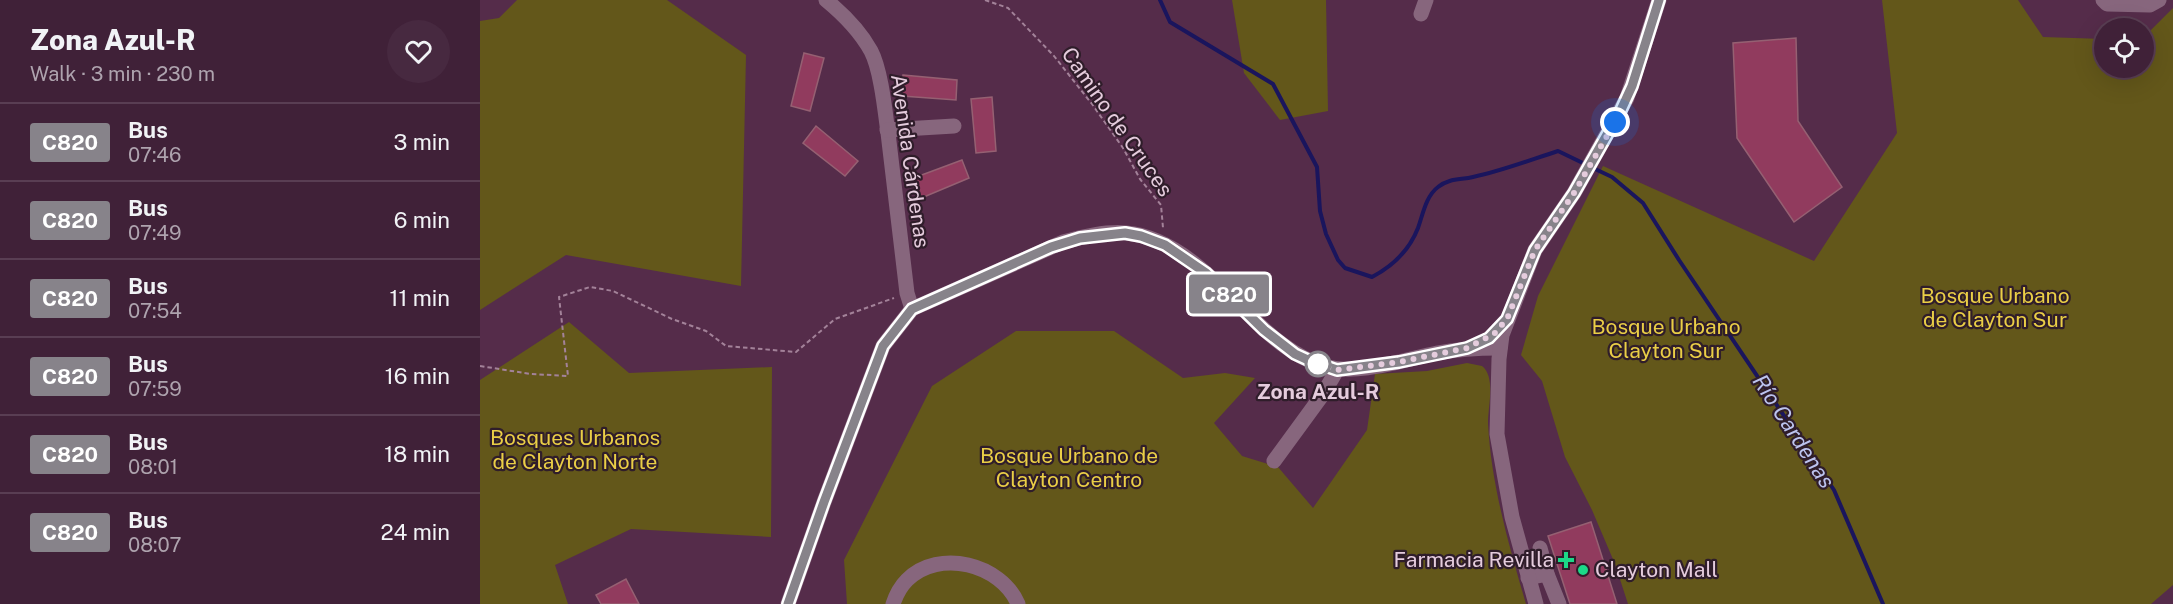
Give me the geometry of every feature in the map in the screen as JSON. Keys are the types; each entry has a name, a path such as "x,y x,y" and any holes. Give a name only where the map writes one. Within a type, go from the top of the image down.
{"street":[{"name":"Avenida Cárdenas","path":"826,0 843,14 872,52 887,130 906,293 912,309"},
{"path":"1536,604 1512,517 1501,466 1497,434 1500,348 1507,319 1535,250 1574,193 1615,122 1632,86 1659,0"},
{"path":"2103,0 2107,4 2150,5 2159,0"},
{"path":"887,130 954,126"},
{"path":"788,604 883,346 912,309 1062,242 1125,233 1153,240 1206,273 1264,330 1295,354 1337,370 1399,362 1467,348 1500,348"},
{"path":"1467,348 1489,338 1507,319"},
{"path":"1467,348 1488,360 1498,377"},
{"path":"1274,460 1323,394 1337,370"},
{"path":"1540,548 1559,604"},
{"path":"893,604 902,585 914,574 939,563 958,563 977,567 999,580 1009,588 1018,604"},
{"path":"1528,578 1547,574"}],"path":[{"name":"Camino de Cruces","path":"986,0 1008,8 1054,56 1092,104 1123,148 1140,178 1161,205 1163,233"},
{"path":"480,366 531,374 568,376 559,297 590,287 613,291 672,319 706,331 726,346 796,352 835,319 906,293"}],"green space":[{"path":"517,0 667,0 746,55 741,286 566,255 480,310 480,21 499,18"},
{"path":"1232,0 1326,0 1328,111 1280,120 1244,73"},
{"path":"1882,0 2018,0 2043,37 2094,39 2094,78 2154,78 2154,27 2173,8 2173,585 2151,604 1628,604 1615,564 1592,510 1565,457 1542,381 1521,355 1538,296 1603,166 1814,261 1897,133"},
{"name":"Bosques Urbanos de Clayton Norte","path":"569,322 629,373 772,367 771,537 631,529 555,565 568,604 480,604 480,380"},
{"name":"Bosque Urbano de Clayton Centro","path":"1016,331 1114,331 1183,378 1225,373 1255,378 1214,423 1242,456 1278,467 1313,508 1367,430 1375,374 1427,371 1467,363 1482,366 1489,377 1490,384 1488,423 1497,492 1526,604 847,604 844,560 932,386"}],"building":[{"path":"1796,38 1798,121 1842,187 1794,222 1737,138 1733,43"},
{"path":"804,53 824,58 810,111 791,106"},
{"path":"903,75 957,80 956,100 902,96"},
{"path":"992,97 996,151 976,153 971,99"},
{"path":"816,126 858,161 845,176 803,143"},
{"path":"962,160 969,178 919,199 911,179"},
{"name":"Clayton Mall","path":"1591,522 1617,604 1570,604 1548,536"},
{"path":"626,579 639,604 601,604 596,595"}],"waterway":[{"name":"Río Cardenas","path":"1160,0 1170,22 1273,84 1317,167 1320,211 1326,234 1338,260 1345,268 1372,277 1393,263 1405,251 1414,236 1431,195 1446,182 1495,172 1558,151 1587,165"},
{"name":"Río Cardenas","path":"1593,168 1612,177 1643,203 1834,490 1883,604"}],"bus line":[{"name":"C820","path":"788,604 883,346 912,309 1062,242 1125,233 1165,245 1206,273 1264,330 1295,354 1337,370 1399,362 1467,348 1489,338 1507,319 1535,250 1574,193 1615,122 1632,86 1659,0"}],"place":[{"name":"Zona Azul-R","path":"1318,364"},
{"name":"Farmacia Revilla","path":"1566,560"},
{"name":"Clayton Mall","path":"1583,570"}],"route":[{"path":"1318,364 1337,370 1399,362 1467,348 1482,342 1499,330 1507,319 1535,250 1574,193 1615,122"}],"park label":[{"name":"Bosque Urbano de Clayton Sur","path":"1995,308"},
{"name":"Bosque Urbano Clayton Sur","path":"1666,339"}]}
